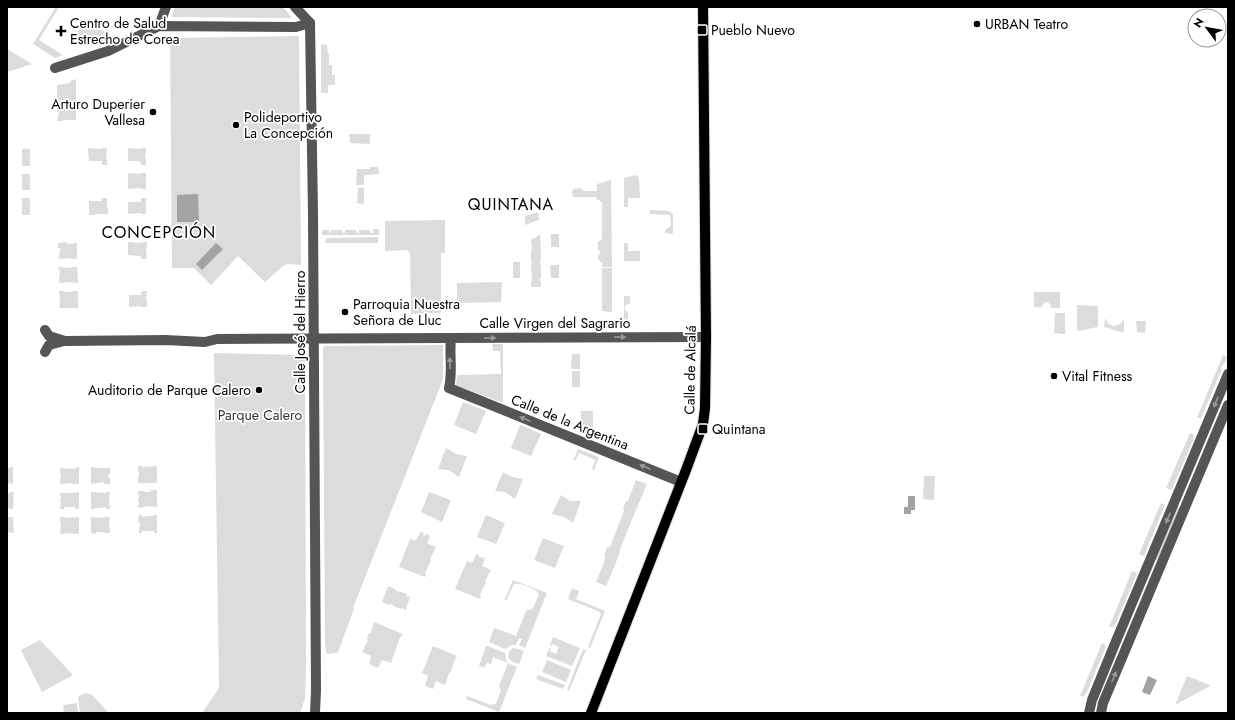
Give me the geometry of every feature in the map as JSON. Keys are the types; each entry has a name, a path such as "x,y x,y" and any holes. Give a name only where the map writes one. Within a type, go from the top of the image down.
{"main road":[{"name":"Calle de Alcalá","path":"591,713 699,436 704,418 706,337 704,255 703,7"}],"street":[{"path":"159,26 166,7"},
{"path":"55,68 108,51 159,26 296,27 310,22 295,7"},
{"name":"Calle José del Hierro","path":"310,22 314,339 315,713"},
{"path":"45,330 52,338 66,341"},
{"name":"Calle Virgen del Sagrario","path":"66,341 165,340 205,342 217,339 706,337"},
{"name":"Calle de la Argentina","path":"451,338 449,388 681,482"},
{"path":"45,352 49,345 66,341"},
{"path":"1092,711 1100,679 1228,374"},
{"path":"1101,713 1103,703 1128,642 1228,405"},
{"path":"1203,466 1202,457 1209,436 1205,430"},
{"path":"1187,505 1183,501 1182,496 1190,477 1189,468"},
{"path":"1145,604 1144,593 1151,576 1146,568"},
{"path":"1128,642 1124,635 1130,619 1130,608"}],"green space":[{"path":"56,7 59,7 39,40 63,55 55,58 33,44"},
{"path":"175,7 283,7 292,18 171,17"},
{"path":"85,20 107,33 108,36 105,41 98,42 91,39 77,42 79,37 76,35"},
{"name":"Polideportivo La Concepción","path":"299,36 301,265 288,264 283,266 265,282 238,256 211,285 194,268 172,268 170,38"},
{"path":"321,44 327,45 329,65 332,65 332,75 335,75 335,85 328,85 328,93 321,93"},
{"path":"7,49 32,64 7,72"},
{"path":"76,79 76,120 57,121 59,113 57,112 57,85 70,83 70,81"},
{"path":"349,134 370,134 370,144 350,143"},
{"path":"88,148 107,148 107,165 102,165 102,161 89,161"},
{"path":"128,148 146,148 146,165 141,165 140,161 128,161"},
{"path":"22,149 30,149 30,166 22,166"},
{"path":"370,167 378,167 379,174 364,175 364,185 356,185 357,169 370,169"},
{"path":"128,173 146,173 146,189 128,189"},
{"path":"22,174 30,174 30,190 22,190"},
{"path":"635,175 639,178 640,198 628,198 628,207 624,207 624,178"},
{"path":"611,180 612,267 602,267 602,262 598,260 600,251 598,250 598,241 602,239 602,202 597,200 596,197 573,197 572,191 580,188 584,191 597,191 597,184"},
{"path":"358,188 364,188 364,204 357,203"},
{"path":"22,198 30,198 30,215 22,215"},
{"path":"102,198 107,198 108,214 89,215 89,201 102,201"},
{"path":"141,198 146,198 146,214 128,214 128,202 141,202"},
{"path":"650,210 668,211 673,214 672,234 665,233 665,230 671,226 670,215 650,214"},
{"path":"538,212 539,220 525,225 525,216"},
{"path":"445,220 445,253 441,253 441,313 411,314 410,253 407,250 385,251 385,221"},
{"path":"373,229 379,229 379,235 322,235 322,230 329,230 330,233 331,230 342,230 343,233 345,233 345,230 356,230 357,233 359,233 359,230 370,230 370,233 373,233"},
{"path":"540,234 541,287 531,287 531,240"},
{"path":"551,234 559,234 559,247 551,247"},
{"path":"378,237 378,243 325,243 326,238"},
{"path":"67,242 67,244 77,243 77,259 59,259 60,248 58,248 58,243"},
{"path":"128,242 147,242 147,259 141,259 141,256 128,255"},
{"path":"624,243 628,243 628,251 640,251 640,261 624,261"},
{"path":"513,262 520,262 520,278 513,278"},
{"path":"550,265 559,265 559,278 551,278"},
{"path":"59,267 77,267 78,283 59,283"},
{"path":"602,268 612,268 612,312 602,311"},
{"path":"502,282 501,302 457,303 457,283"},
{"path":"59,291 78,291 78,308 59,308"},
{"path":"142,291 147,291 147,307 129,307 129,295 141,295"},
{"path":"1034,292 1060,292 1060,308 1051,308 1050,304 1047,302 1044,303 1042,307 1034,307"},
{"path":"624,296 630,296 630,304 625,306 625,310 628,312 628,319 624,322"},
{"path":"1077,305 1098,306 1098,327 1077,331"},
{"path":"1055,313 1065,313 1065,334 1054,333"},
{"path":"1105,319 1112,326 1120,324 1124,320 1124,331 1104,327"},
{"path":"1136,321 1146,321 1145,333 1137,332"},
{"path":"492,344 503,344 503,403 456,385 457,375 501,374 500,351 493,351"},
{"name":"Parque Calero","path":"443,345 443,378 440,387 353,608 354,609 338,652 327,654 325,644 323,348 325,346"},
{"name":"Parque Calero","path":"214,353 305,355 306,667 305,698 300,713 202,713 219,688"},
{"path":"572,354 580,354 580,369 571,369"},
{"path":"1223,355 1227,357 1225,363 1221,368 1222,369 1201,418 1197,418"},
{"path":"572,371 580,371 580,387 572,387"},
{"path":"463,402 486,411 476,434 454,425"},
{"path":"581,411 593,411 593,432 581,432"},
{"path":"520,425 541,434 531,456 511,448"},
{"path":"1190,433 1193,434 1194,438 1171,490 1166,488"},
{"path":"446,448 456,454 467,456 459,477 449,470 438,469"},
{"path":"578,449 599,457 594,470 592,469 595,460 579,453 575,461 573,461"},
{"path":"138,466 157,466 157,483 138,483"},
{"path":"13,467 13,484 7,483 7,468"},
{"path":"79,467 79,484 60,484 60,468 75,469"},
{"path":"91,467 110,468 108,478 110,478 110,484 104,484 104,482 91,484"},
{"path":"503,472 512,477 523,479 515,499 505,492 495,491"},
{"path":"924,476 935,476 934,500 923,499"},
{"path":"636,480 647,484 606,586 596,582 606,557 604,556 606,547 610,547 624,511 623,509 626,501 628,501"},
{"path":"151,490 157,490 157,507 145,506 138,508 138,491 150,492"},
{"path":"14,492 13,509 7,508 7,493"},
{"path":"79,492 79,509 75,509 75,507 64,507 64,509 60,509 60,493"},
{"path":"91,492 110,492 110,509 106,509 106,507 91,509"},
{"path":"429,492 451,500 442,522 421,512"},
{"path":"561,495 570,501 581,501 573,523 564,517 552,514"},
{"path":"1161,503 1165,505 1144,556 1139,554"},
{"path":"1178,506 1180,507 1158,561 1154,559"},
{"path":"139,515 142,515 142,517 157,515 157,533 154,533 154,531 142,531 142,533 139,533"},
{"path":"486,515 505,523 496,544 477,537"},
{"path":"7,517 13,517 14,533 7,532"},
{"path":"60,517 79,517 79,534 60,534"},
{"path":"91,517 110,517 110,533 91,533"},
{"path":"420,532 424,533 423,535 425,536 426,534 430,536 427,543 436,547 430,559 431,560 425,573 425,577 399,567 410,539 415,541"},
{"path":"543,538 564,546 555,568 534,560"},
{"path":"476,554 479,555 479,557 485,558 482,566 491,570 485,581 486,582 480,595 480,599 455,589 467,561 471,563 473,562"},
{"path":"1132,571 1137,573 1136,576 1115,625 1109,627"},
{"path":"513,580 547,593 525,648 519,645 522,639 519,638 516,645 512,645 505,649 489,642 494,628 516,636 527,609 530,610 533,608 539,594 527,586 514,584 507,599 504,601"},
{"path":"388,586 398,592 407,594 406,596 410,597 406,610 382,602"},
{"path":"572,588 579,591 576,599 605,611 590,648 588,647 601,614 600,612 568,599"},
{"path":"374,622 403,634 400,637 391,663 382,660 378,668 369,664 371,656 362,652 368,640 369,633 371,633"},
{"path":"553,637 580,648 572,666 546,656 549,648 551,648 550,651 556,654 559,647 553,644 552,646 550,645"},
{"path":"40,640 73,675 42,692 21,650"},
{"path":"1102,643 1106,646 1087,692 1084,696 1080,696"},
{"path":"433,646 457,656 445,685 436,681 433,689 425,686 428,676 422,673"},
{"path":"486,646 505,653 506,660 509,664 517,667 499,712 466,699 467,696 491,705 496,704 501,690 499,686 508,663 493,657 491,664 487,663 484,668 479,666"},
{"path":"513,648 524,651 519,664 511,661 508,657 509,652"},
{"path":"583,649 586,650 569,691 567,690"},
{"path":"547,660 571,670 566,682 542,672"},
{"path":"538,675 565,685 563,689 536,679"},
{"path":"1187,676 1210,686 1175,705"},
{"path":"86,693 92,695 109,713 80,713 78,696"},
{"path":"77,703 78,713 64,713 63,705"}],"shaded area":[{"path":"198,194 199,222 177,222 177,195"},
{"path":"216,243 223,249 202,270 196,264"},
{"path":"908,496 915,496 915,510 911,510 911,514 904,514 904,507 908,507"},
{"path":"1148,676 1157,680 1150,695 1142,692"}],"place":[{"name":"URBAN Teatro","path":"977,24"},
{"name":"Pueblo Nuevo","path":"702,30"},
{"name":"Centro de Salud Estrecho de Corea","path":"61,31"},
{"name":"Arturo Duperier Vallesa","path":"153,112"},
{"name":"Polideportivo La Concepción","path":"236,125"},
{"name":"Parroquia Nuestra Señora de Lluc","path":"345,312"},
{"name":"Vital Fitness","path":"1054,376"},
{"name":"Auditorio de Parque Calero","path":"259,390"},
{"name":"Quintana","path":"703,429"}],"district":[{"name":"QUINTANA","path":"511,204"},
{"name":"CONCEPCIÓN","path":"159,232"}]}
